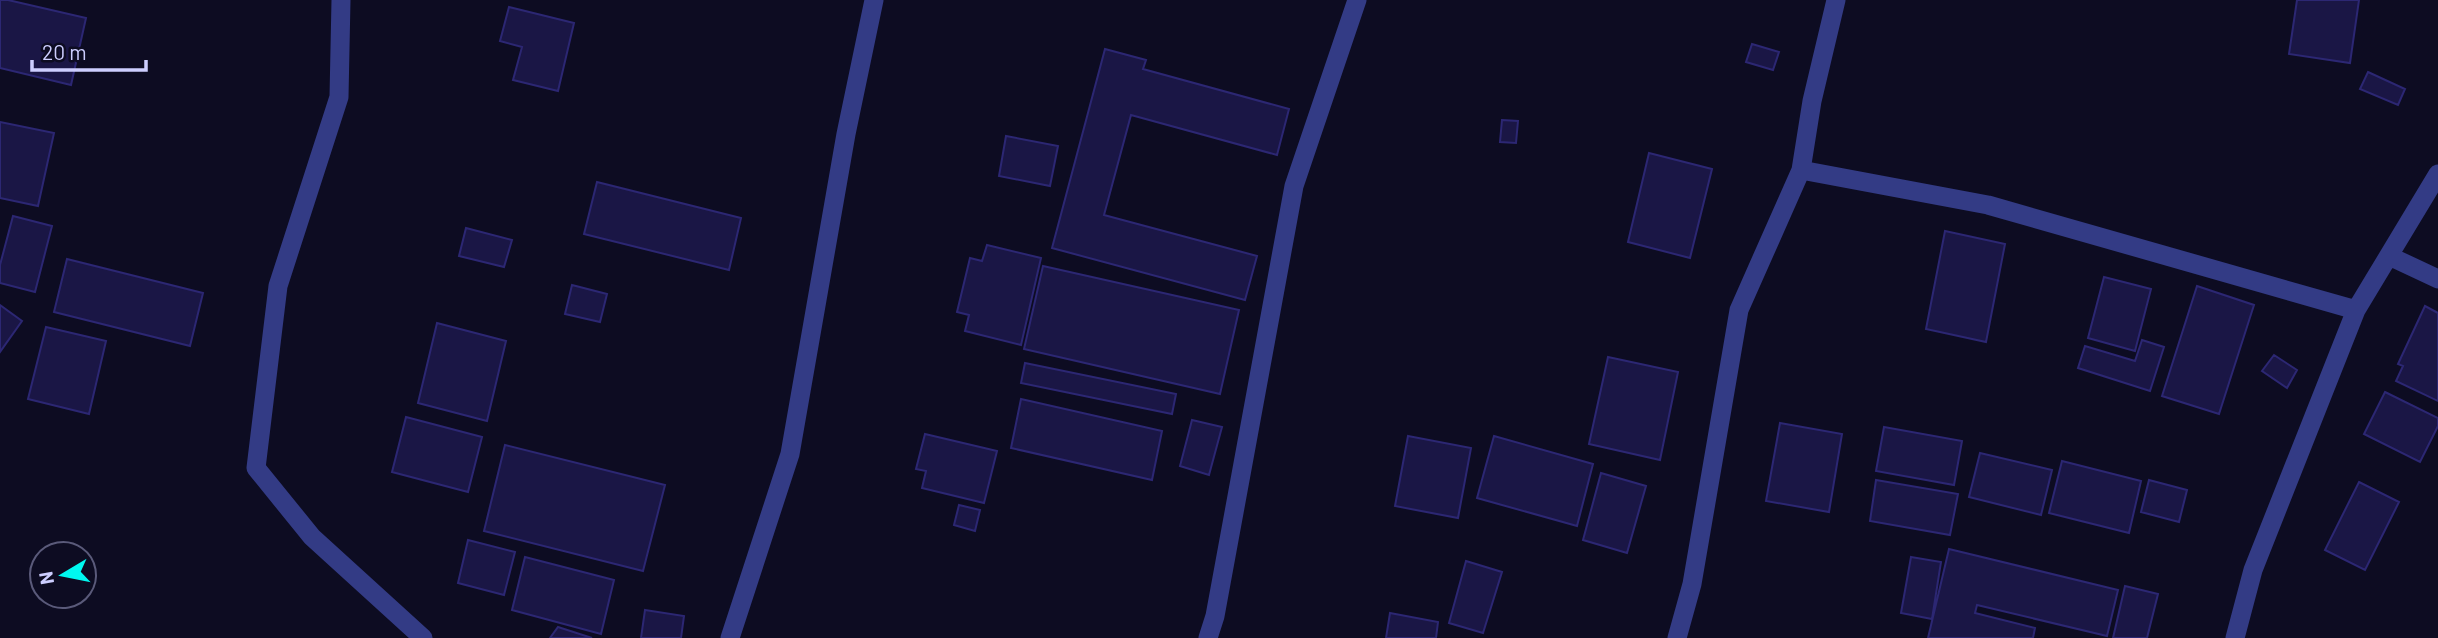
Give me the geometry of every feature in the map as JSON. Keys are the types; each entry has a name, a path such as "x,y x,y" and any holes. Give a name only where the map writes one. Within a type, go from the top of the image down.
{"street":[{"path":"341,0 339,97 278,286 256,468 312,537 423,638"},
{"path":"730,638 790,454 845,134 874,0"},
{"path":"1208,638 1215,615 1294,186 1357,0"},
{"path":"1677,638 1692,584 1739,310 1801,170 1812,101 1836,0"},
{"path":"1801,170 1988,205 2356,310"},
{"path":"2235,638 2253,570 2356,310 2438,174"},
{"path":"2389,256 2438,279"}],"building":[{"path":"0,0 86,18 71,85 0,68"},
{"path":"2297,0 2359,0 2350,63 2289,54"},
{"path":"509,7 574,23 558,91 513,80 522,47 500,41"},
{"path":"1752,44 1779,52 1773,70 1746,62"},
{"path":"1105,49 1146,60 1143,69 1289,109 1277,155 1131,115 1104,215 1257,256 1245,300 1052,248"},
{"path":"2368,72 2405,89 2398,105 2360,89"},
{"path":"1502,120 1518,121 1516,143 1500,142"},
{"path":"0,122 54,133 38,206 0,198"},
{"path":"1006,136 1058,146 1050,186 999,176"},
{"path":"1649,153 1712,169 1690,258 1628,242"},
{"path":"597,182 741,218 729,270 584,234"},
{"path":"13,216 52,226 35,292 0,283 0,265"},
{"path":"466,228 512,240 504,267 459,256"},
{"path":"1945,231 2005,244 1986,342 1926,329"},
{"path":"987,245 1041,258 1021,345 965,331 969,315 957,312 970,258 982,261"},
{"path":"67,259 203,293 190,346 54,312"},
{"path":"1043,266 1239,310 1220,394 1024,349"},
{"path":"2104,277 2151,289 2135,351 2088,338"},
{"path":"572,285 607,294 600,322 565,314"},
{"path":"2197,286 2254,305 2219,414 2162,396"},
{"path":"0,305 22,321 0,352"},
{"path":"2425,306 2438,313 2438,401 2396,381 2403,366 2398,364"},
{"path":"437,323 506,341 487,421 418,403"},
{"path":"46,327 106,341 89,414 28,399"},
{"path":"2142,340 2164,347 2150,391 2078,368 2085,346 2135,361"},
{"path":"2274,355 2297,370 2287,388 2262,371"},
{"path":"1608,357 1678,372 1660,460 1589,444"},
{"path":"1025,363 1176,394 1172,414 1021,383"},
{"path":"2385,392 2438,418 2438,426 2420,462 2364,434"},
{"path":"1021,399 1162,431 1152,480 1011,448"},
{"path":"406,417 482,437 468,492 392,472"},
{"path":"1192,420 1222,427 1209,475 1180,466"},
{"path":"1780,423 1842,434 1829,512 1766,501"},
{"path":"1884,427 1962,441 1954,485 1876,471"},
{"path":"925,434 997,451 984,503 922,488 926,471 916,469"},
{"path":"1408,436 1471,448 1458,518 1395,506"},
{"path":"1494,436 1593,464 1577,526 1477,498"},
{"path":"505,445 665,485 643,571 484,531"},
{"path":"1980,453 2052,470 2041,515 1969,497"},
{"path":"2062,461 2141,481 2129,533 2049,513"},
{"path":"1601,473 1646,486 1627,553 1583,540"},
{"path":"1876,480 1958,494 1950,535 1870,521"},
{"path":"2149,480 2187,490 2179,522 2141,512"},
{"path":"2359,482 2399,502 2365,570 2325,550"},
{"path":"959,505 980,510 975,531 954,525"},
{"path":"468,540 515,552 504,595 458,583"},
{"path":"1949,549 2118,590 2107,636 1977,605 1975,613 2035,628 2033,638 1928,638"},
{"path":"525,557 614,580 601,634 512,610"},
{"path":"1911,557 1941,562 1932,619 1901,613"},
{"path":"1466,561 1502,572 1483,633 1449,623"},
{"path":"2125,586 2158,594 2147,638 2113,638"},
{"path":"645,610 684,616 681,638 641,638"},
{"path":"1390,613 1438,622 1436,638 1386,638"},
{"path":"558,627 592,638 550,638"}]}
